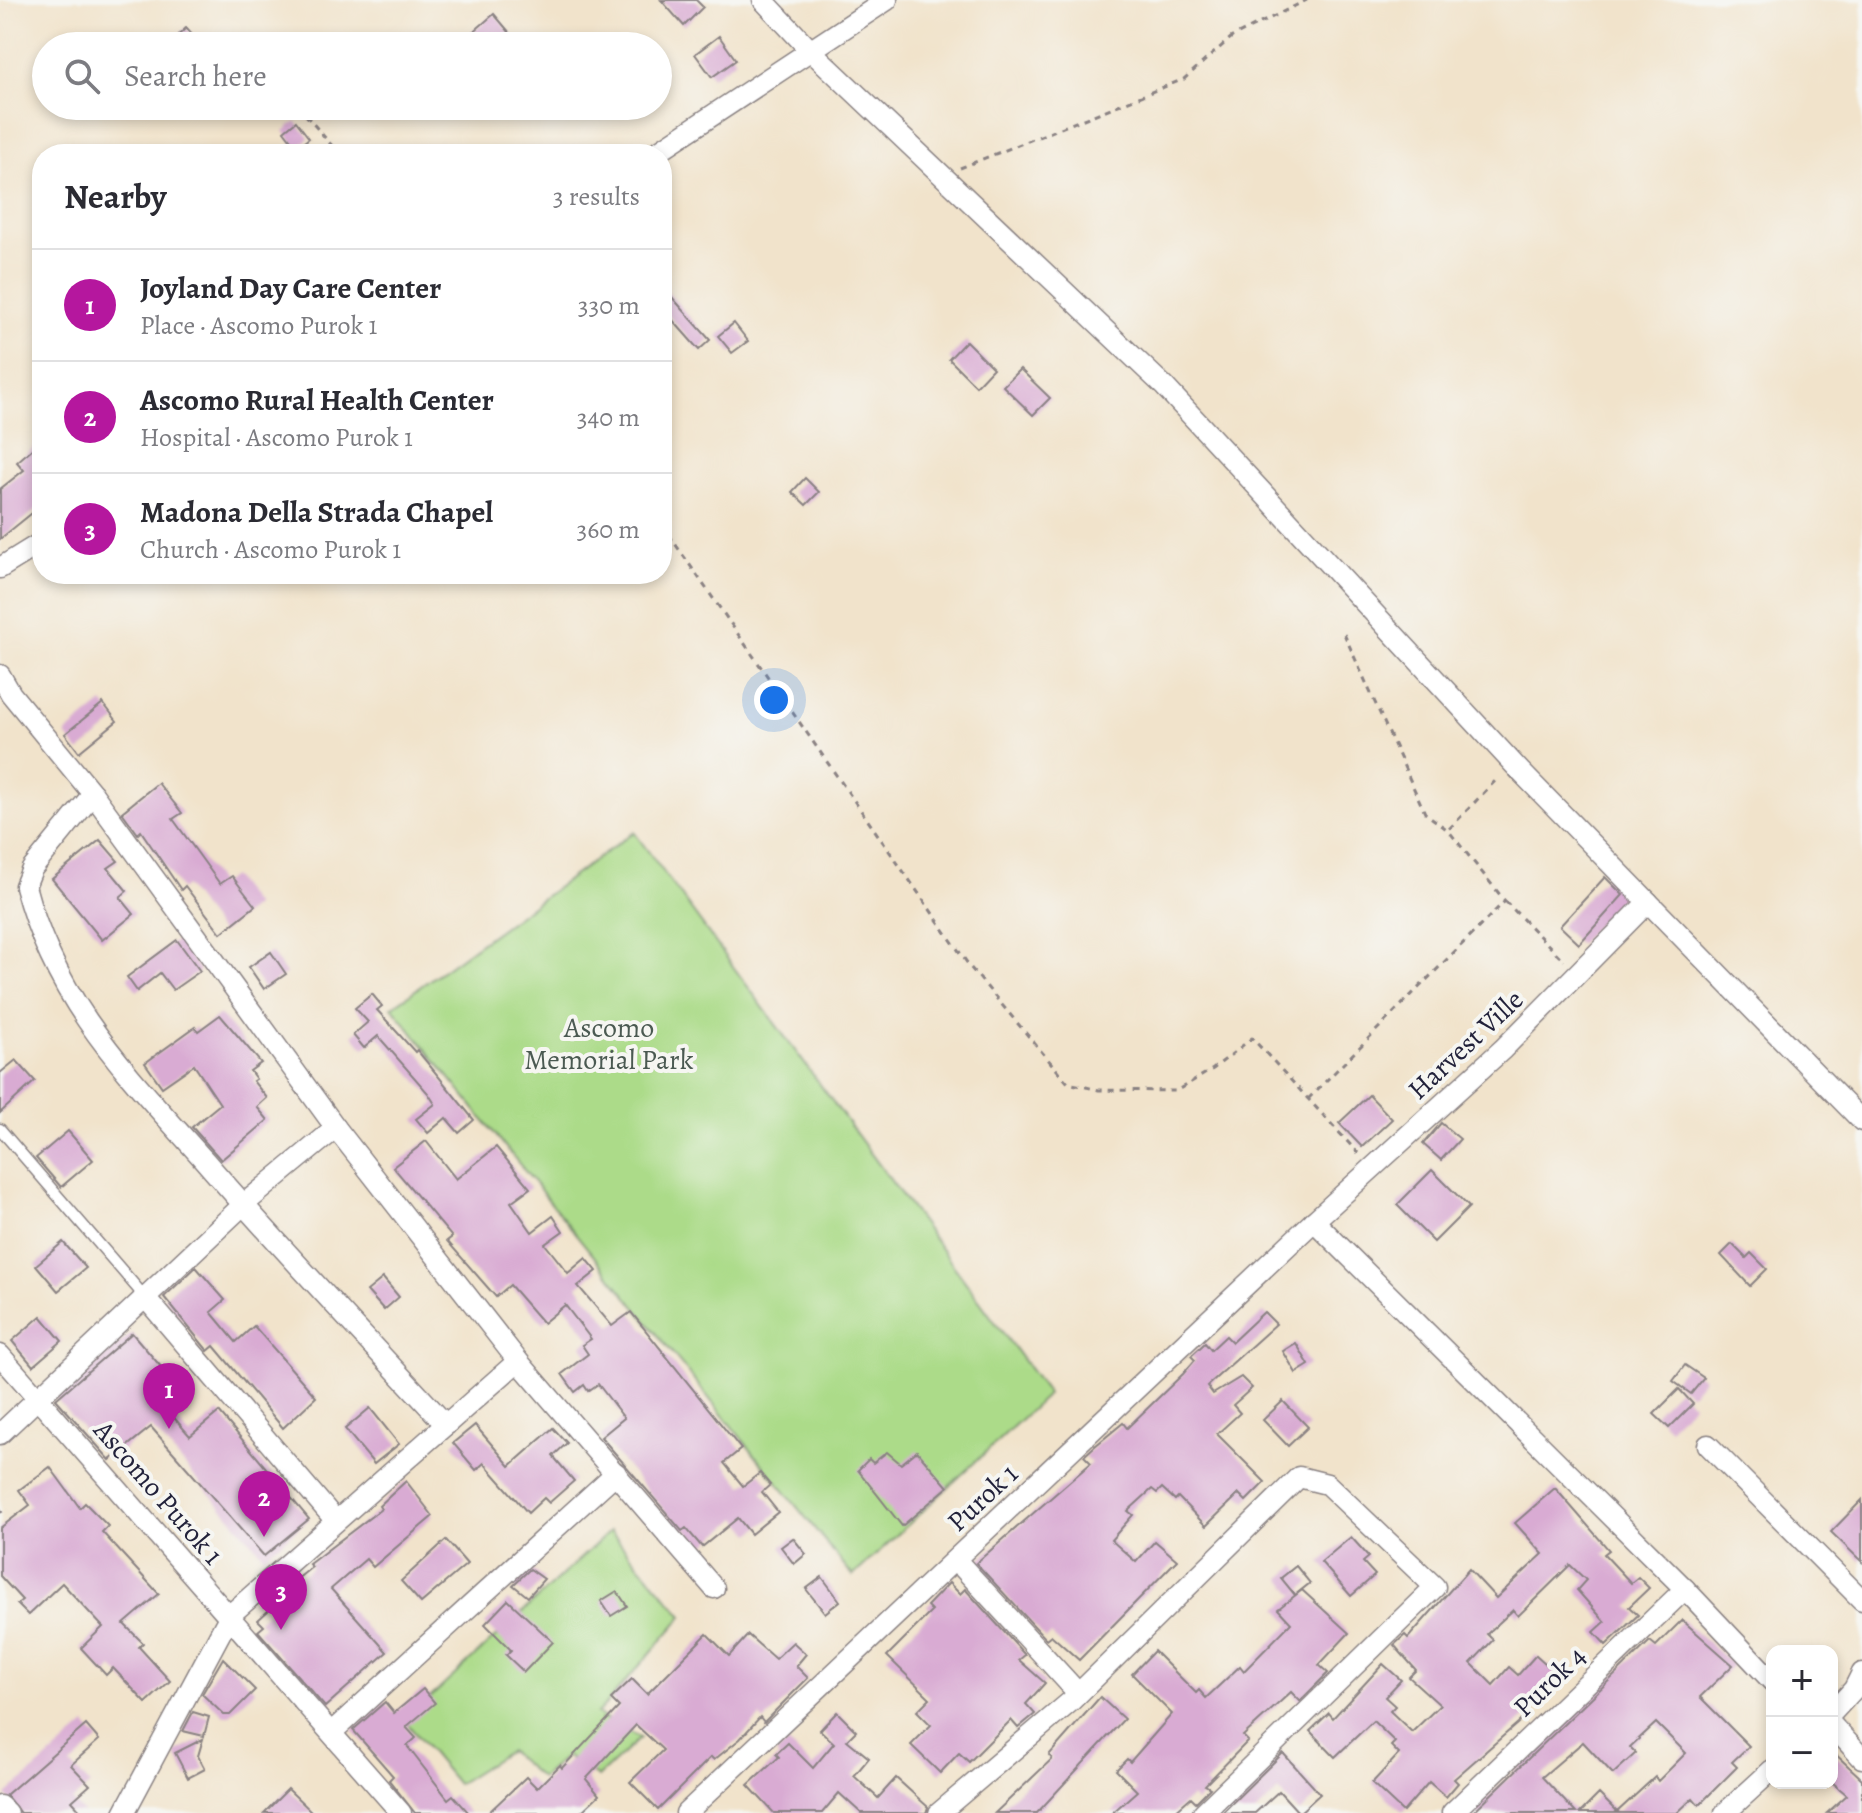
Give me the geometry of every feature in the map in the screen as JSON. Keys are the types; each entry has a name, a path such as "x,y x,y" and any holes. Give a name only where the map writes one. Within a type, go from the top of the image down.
{"street":[{"path":"763,0 809,49 1164,386 1513,763 1862,1121"},
{"path":"669,144 877,2"},
{"path":"0,568 32,548"},
{"path":"0,675 11,694 93,794 336,1128 518,1361 714,1588"},
{"path":"93,794 32,869 25,886 52,965 94,1035 243,1205 446,1425"},
{"name":"Harvest Ville","path":"1314,1221 1503,1049 1648,902"},
{"path":"0,1434 243,1205 336,1128"},
{"path":"1314,1221 1685,1589 1766,1675"},
{"name":"Purok 1","path":"686,1813 1314,1221"},
{"path":"144,1296 336,1521"},
{"name":"Ascomo Purok 1","path":"0,1355 333,1731 401,1813"},
{"path":"124,1813 230,1615 518,1361"},
{"path":"1708,1445 1862,1600"},
{"path":"333,1731 616,1473"},
{"path":"939,1813 1078,1693 1299,1477 1327,1484 1435,1587 1204,1813"},
{"path":"956,1560 1078,1693"},
{"name":"Purok 4","path":"1452,1813 1685,1589"},
{"path":"1838,1706 1854,1689 1862,1673"},
{"path":"1838,1732 1862,1758"},
{"path":"1725,1813 1766,1775"},
{"path":"0,1806 7,1813"}],"lane":[{"path":"0,1129 144,1296"}],"path":[{"path":"942,177 1000,150 1184,79 1232,37 1307,0"},
{"path":"310,120 330,144"},
{"path":"672,539 970,967 1068,1083 1099,1090 1176,1091 1213,1069 1252,1038 1372,1168"},
{"path":"1344,634 1425,813 1448,830 1505,901 1577,975"},
{"path":"1448,830 1513,763"},
{"path":"1308,1099 1505,901"}],"green space":[{"name":"Ascomo Memorial Park","path":"634,832 1048,1394 853,1576 392,1007"},
{"path":"610,1531 683,1616 597,1714 640,1738 598,1777 566,1756 541,1778 509,1751 457,1784 405,1721"}],"building":[{"path":"661,0 696,0 703,7 684,26"},
{"path":"494,14 509,32 473,32"},
{"path":"719,36 736,60 712,77 695,54"},
{"path":"296,121 309,138 302,144 294,144 284,131"},
{"path":"672,297 710,340 699,350 672,319"},
{"path":"734,323 748,341 732,353 718,336"},
{"path":"966,341 993,368 976,386 949,359"},
{"path":"1020,369 1050,398 1033,415 1003,386"},
{"path":"32,449 32,513 0,539 0,489 24,470 17,462"},
{"path":"805,478 819,492 806,505 792,492"},
{"path":"103,703 117,721 79,752 65,734"},
{"path":"158,783 182,813 173,819 220,884 232,876 255,906 221,933 185,886 181,890 141,831 138,834 122,812"},
{"path":"100,840 118,861 108,868 127,891 120,897 134,914 102,940 52,879"},
{"path":"1605,877 1623,895 1579,944 1560,926"},
{"path":"177,940 200,971 173,990 160,973 137,991 127,977"},
{"path":"271,952 286,974 264,989 249,967"},
{"path":"372,994 382,1006 377,1010 415,1052 417,1050 474,1120 459,1133 446,1118 428,1133 416,1119 435,1104 428,1093 378,1036 364,1048 353,1035 368,1022 355,1008"},
{"path":"220,1015 261,1063 250,1071 256,1079 253,1081 267,1098 257,1107 268,1120 221,1160 192,1127 220,1104 194,1065 162,1087 145,1063 195,1027 198,1031"},
{"path":"16,1060 35,1081 0,1113 0,1073"},
{"path":"1369,1095 1392,1119 1362,1147 1339,1123"},
{"path":"1441,1123 1460,1139 1441,1160 1423,1144"},
{"path":"68,1131 93,1160 61,1187 36,1158"},
{"path":"426,1141 456,1179 496,1147 530,1188 511,1202 532,1232 553,1216 563,1231 545,1244 568,1273 586,1258 597,1271 578,1286 612,1326 631,1312 741,1449 724,1463 743,1486 760,1473 770,1485 762,1492 778,1512 751,1534 738,1518 702,1547 686,1528 682,1531 601,1437 624,1418 598,1384 588,1391 584,1385 575,1392 562,1374 588,1354 582,1345 591,1339 565,1305 543,1323 510,1285 496,1297 447,1241 452,1237 393,1167"},
{"path":"1432,1170 1469,1207 1434,1242 1397,1205"},
{"path":"63,1242 86,1268 58,1291 36,1265"},
{"path":"1732,1244 1746,1258 1751,1253 1767,1269 1750,1286 1721,1255"},
{"path":"196,1267 225,1300 211,1312 236,1342 254,1326 316,1397 283,1428 214,1346 208,1351 164,1297"},
{"path":"383,1278 399,1297 384,1310 367,1291"},
{"path":"1264,1312 1276,1324 1207,1386 1213,1394 1241,1377 1252,1388 1233,1405 1240,1413 1217,1434 1265,1482 1246,1501 1239,1494 1206,1526 1178,1497 1175,1500 1162,1488 1157,1493 1152,1489 1128,1511 1133,1515 1111,1540 1136,1562 1155,1541 1177,1560 1079,1660 1051,1635 1046,1639 976,1563 1091,1463 1084,1456 1123,1423 1127,1428 1183,1374 1195,1360 1191,1356 1205,1343 1211,1350 1226,1336 1232,1342"},
{"path":"41,1316 62,1341 33,1366 12,1341"},
{"path":"132,1333 180,1389 162,1404 190,1436 219,1412 309,1519 264,1556 151,1427 110,1460 56,1399"},
{"path":"1296,1343 1309,1365 1296,1373 1283,1351"},
{"path":"1685,1365 1704,1378 1691,1394 1673,1381"},
{"path":"1679,1389 1693,1404 1669,1428 1654,1414"},
{"path":"1283,1401 1308,1427 1288,1446 1263,1420"},
{"path":"370,1408 399,1444 374,1464 345,1429"},
{"path":"475,1425 510,1466 553,1428 567,1443 553,1456 574,1481 549,1503 544,1498 528,1513 484,1463 476,1470 453,1443"},
{"path":"917,1451 948,1487 902,1526 858,1470 869,1459 873,1463 887,1452 901,1464"},
{"path":"50,1467 80,1508 85,1503 108,1526 102,1532 159,1594 124,1624 143,1643 139,1647 170,1681 146,1703 113,1668 106,1675 81,1648 103,1627 62,1583 28,1615 17,1604 22,1600 0,1576 0,1528 30,1505 19,1490"},
{"path":"406,1481 433,1516 373,1567 366,1559 331,1589 387,1652 325,1707 258,1631 264,1626 258,1620 280,1600 276,1596 312,1567 309,1564 381,1509 379,1506"},
{"path":"1555,1488 1609,1550 1604,1554 1631,1583 1638,1577 1649,1588 1629,1607 1638,1615 1606,1645 1594,1632 1605,1622 1577,1590 1586,1580 1570,1565 1518,1616 1513,1610 1487,1634 1493,1640 1471,1663 1493,1685 1509,1667 1518,1675 1536,1655 1556,1673 1521,1712 1526,1716 1454,1779 1458,1783 1446,1797 1429,1782 1403,1812 1372,1783 1399,1754 1391,1746 1395,1742 1373,1721 1335,1757 1310,1731 1329,1713 1333,1718 1383,1664 1401,1680 1385,1697 1395,1706 1390,1711 1412,1732 1440,1705 1409,1677 1416,1670 1394,1645 1405,1635 1408,1638 1469,1569 1496,1598 1543,1554 1515,1523"},
{"path":"1862,1500 1862,1562 1831,1532"},
{"path":"1351,1537 1369,1557 1363,1562 1375,1575 1351,1596 1321,1562"},
{"path":"793,1538 806,1554 794,1564 781,1547"},
{"path":"446,1540 467,1564 421,1603 401,1581"},
{"path":"1296,1566 1310,1583 1295,1595 1281,1578"},
{"path":"530,1569 544,1579 528,1597 513,1585"},
{"path":"822,1577 840,1601 825,1613 806,1589"},
{"path":"949,1583 960,1594 965,1589 1025,1655 1019,1660 1045,1683 1026,1704 1035,1714 1018,1728 1011,1720 969,1762 959,1753 940,1773 911,1745 931,1725 917,1711 930,1698 887,1656 932,1611 927,1606"},
{"path":"1302,1590 1349,1633 1319,1665 1328,1673 1300,1701 1291,1692 1243,1736 1248,1741 1205,1785 1210,1788 1196,1802 1191,1797 1173,1813 1112,1813 1137,1791 1116,1770 1127,1759 1130,1762 1172,1714 1132,1674 1154,1651 1196,1693 1199,1690 1206,1698 1240,1666 1244,1671 1291,1623 1278,1609"},
{"path":"617,1591 627,1606 611,1616 601,1601"},
{"path":"508,1600 553,1642 524,1672 506,1655 511,1650 485,1624"},
{"path":"1682,1620 1733,1665 1700,1697 1749,1746 1732,1762 1737,1767 1699,1805 1693,1798 1677,1813 1580,1813 1599,1794 1617,1812 1655,1777 1658,1781 1686,1753 1656,1723 1630,1747 1636,1753 1613,1774 1583,1742 1542,1777 1576,1813 1472,1813 1650,1641 1656,1646"},
{"path":"707,1634 729,1656 748,1635 775,1659 793,1642 806,1654 796,1666 808,1678 764,1722 760,1717 740,1739 714,1760 711,1757 658,1810 630,1782 663,1750 636,1725 586,1779 599,1795 580,1813 488,1813 526,1777 537,1788 560,1765 562,1768 619,1707 611,1699 632,1679 647,1694"},
{"path":"223,1658 255,1690 230,1715 224,1715 202,1694"},
{"path":"423,1689 435,1703 406,1727 416,1738 407,1746 448,1799 453,1795 469,1813 415,1813 389,1780 393,1776 353,1730 385,1702 394,1713"},
{"path":"1100,1697 1124,1719 1037,1813 995,1813 1052,1759 1049,1755"},
{"path":"193,1712 209,1717 204,1736 183,1731"},
{"path":"837,1712 856,1731 847,1740 869,1758 854,1776 878,1798 896,1778 928,1807 926,1813 861,1813 839,1793 822,1813 774,1813 748,1785 779,1757 776,1754 788,1743 813,1768 834,1743 820,1730"},
{"path":"86,1725 99,1740 71,1765 90,1785 72,1801 83,1813 20,1813 6,1795"},
{"path":"203,1739 198,1756 205,1769 188,1778 175,1753"},
{"path":"1283,1753 1320,1794 1299,1813 1279,1791 1255,1813 1222,1813"},
{"path":"1838,1757 1862,1779 1862,1813 1827,1813 1847,1795 1838,1787"},
{"path":"288,1789 313,1813 264,1813"}],"place":[{"name":"Joyland Day Care Center","path":"169,1429"},
{"name":"Ascomo Rural Health Center","path":"264,1537"},
{"name":"Madona Della Strada Chapel","path":"281,1630"}]}
